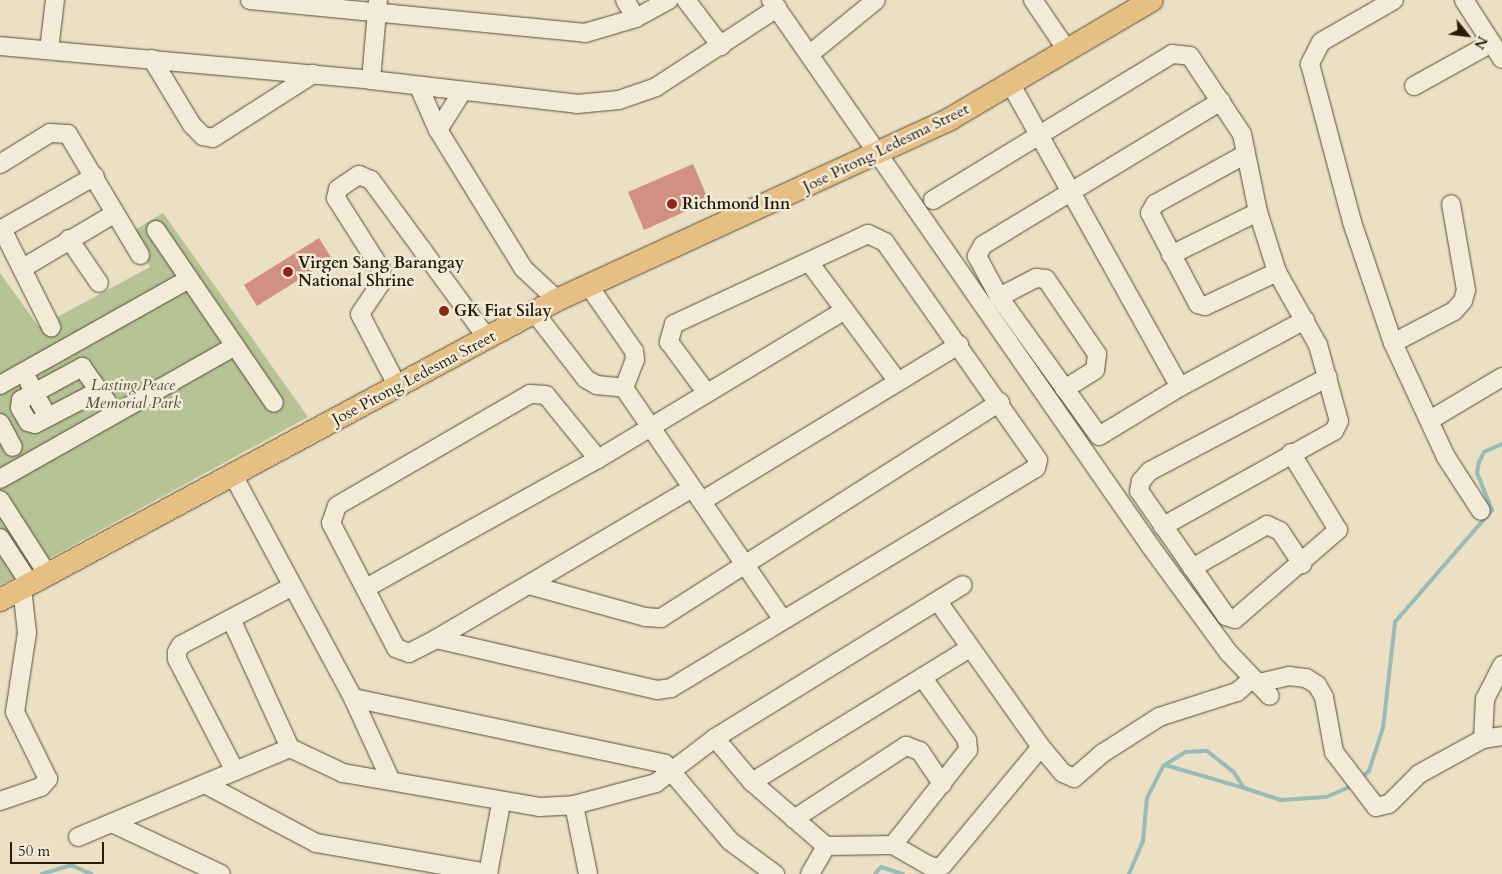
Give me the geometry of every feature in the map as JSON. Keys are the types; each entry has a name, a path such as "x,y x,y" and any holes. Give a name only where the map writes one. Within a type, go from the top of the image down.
{"main road":[{"name":"Jose Pitong Ledesma Street","path":"0,600 557,300 878,154 950,119 1152,0"}],"street":[{"path":"49,50 56,0"},
{"path":"250,0 377,5 585,33 636,18 669,0"},
{"path":"625,0 636,18"},
{"path":"686,0 720,46"},
{"path":"1034,0 1067,50"},
{"path":"1394,0 1321,42 1310,64 1352,222 1393,343 1446,457 1481,511"},
{"path":"1464,0 1502,59"},
{"path":"810,54 869,2"},
{"path":"0,46 313,74 371,80 419,88 577,104 619,100 656,88 720,46 774,4 1081,447 1229,653 1260,686"},
{"path":"371,80 377,5"},
{"path":"1414,86 1492,43"},
{"path":"933,200 1180,52 1190,56 1242,134 1258,212 1277,272 1306,320 1328,376 1338,427 1163,526"},
{"path":"152,59 192,125 203,136 213,138 313,74"},
{"path":"1010,83 1038,138 1180,387"},
{"path":"419,88 438,130 524,269 557,300"},
{"path":"438,130 462,92"},
{"path":"1099,436 999,297 977,256 979,250 1068,191 1221,100"},
{"path":"0,164 50,132 60,131 68,134 95,176 114,214 140,256"},
{"path":"1246,154 1154,204 1150,213 1192,298 1205,306 1277,272"},
{"path":"398,387 360,314 382,281 381,269 336,198 338,189 359,175 371,180 487,338"},
{"path":"51,327 23,268 1,230 95,176"},
{"path":"1393,343 1454,311 1463,302 1466,290 1451,204"},
{"path":"1171,255 1258,212"},
{"path":"23,268 68,239 114,214"},
{"path":"156,230 274,403"},
{"path":"436,639 657,690 671,688 1036,468 1036,454 959,345 878,236 868,234 674,324 669,342 706,392"},
{"path":"68,239 99,283"},
{"path":"808,262 898,382"},
{"path":"999,297 1036,278 1046,279 1097,354 1095,370 1065,389"},
{"path":"0,385 189,279"},
{"path":"589,286 634,351 635,360 624,388"},
{"path":"366,588 598,459 649,425 845,310"},
{"path":"535,313 586,379 597,385 624,388 783,620"},
{"path":"1081,447 1180,387 1306,320"},
{"path":"598,459 546,395 530,394 337,506 330,523 396,648 409,653 436,639 529,585 697,495 898,382 959,345"},
{"path":"0,479 235,346"},
{"path":"34,392 82,367 100,390 115,414"},
{"path":"24,372 48,418 100,390"},
{"path":"1291,453 1338,524 1334,536 1235,619 1226,616 1140,491 1141,480 1150,472 1328,376"},
{"path":"1430,420 1502,377"},
{"path":"529,585 645,617 662,618 1000,402"},
{"path":"0,423 7,444"},
{"path":"233,476 291,587 353,698 391,781"},
{"path":"0,500 33,582 15,712 48,779 42,787 0,801"},
{"path":"1192,568 1267,525 1280,531 1302,564"},
{"path":"0,538 33,582"},
{"path":"230,619 290,748 343,773 501,802 574,805 656,783 715,738 964,585"},
{"path":"235,771 177,659 181,645 291,587"},
{"path":"938,602 1041,747 1063,773 1074,778 1103,753 1159,718 1289,676 1306,678 1317,685 1324,696 1334,752 1356,784 1376,807 1382,807 1419,774 1482,739 1502,736"},
{"path":"752,782 970,648"},
{"path":"1482,739 1502,665"},
{"path":"893,845 964,757 967,740 922,677"},
{"path":"353,698 658,761 674,770 730,841 775,874"},
{"path":"715,738 752,782 826,846 893,845 928,865 937,868 943,865 1041,747"},
{"path":"794,819 906,746 920,751 942,784"},
{"path":"78,837 290,748"},
{"path":"205,784 316,843 488,873 501,802"},
{"path":"574,805 588,874"},
{"path":"112,823 221,874"},
{"path":"810,874 826,846"}],"green space":[{"name":"Lasting Peace Memorial Park","path":"163,213 308,417 0,585 0,273 39,327 150,267 131,232"}],"building":[{"path":"693,164 709,201 644,230 628,192"},
{"name":"Virgen Sang Barangay National Shrine","path":"319,238 332,259 257,306 244,285"}],"waterway":[{"path":"1361,778 1369,771 1383,728 1395,622 1492,510 1477,473 1479,462 1484,452 1502,444"},
{"path":"1129,874 1143,841 1147,798 1163,766 1185,752 1207,751 1233,771 1244,788 1281,800 1326,797 1354,785"},
{"path":"1165,765 1244,788"},
{"path":"42,874 71,865 91,874"},
{"path":"875,874 881,867 903,874"}],"place":[{"name":"Richmond Inn","path":"672,204"},
{"name":"Virgen Sang Barangay National Shrine","path":"288,272"},
{"name":"GK Fiat Silay","path":"444,311"}]}
